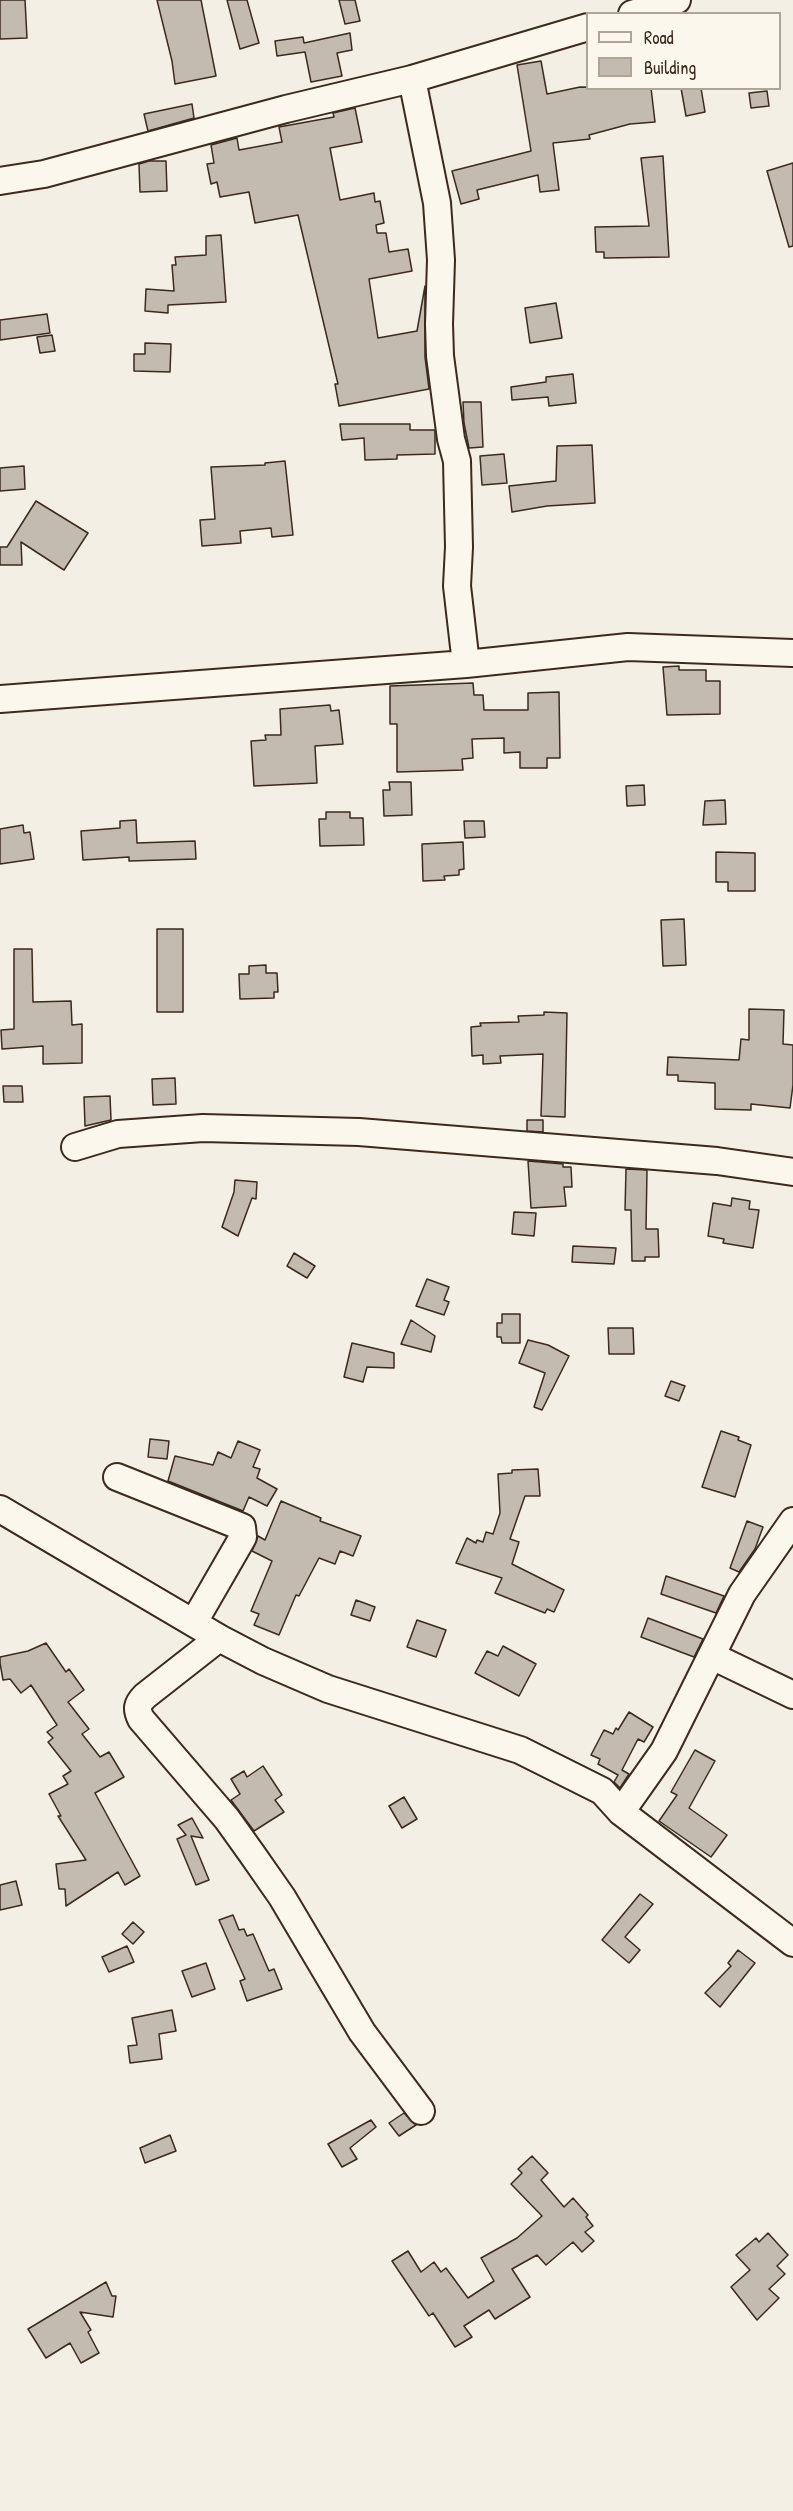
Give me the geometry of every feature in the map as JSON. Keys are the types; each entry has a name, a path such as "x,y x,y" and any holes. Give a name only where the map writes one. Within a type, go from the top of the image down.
{"street":[{"path":"638,12 677,0"},
{"path":"0,181 44,174 275,112 412,79 586,28"},
{"path":"412,79 437,203 441,260 438,324 440,356 451,439 457,461 457,586 466,664"},
{"path":"0,699 466,664 628,647 793,653"},
{"path":"75,1147 118,1134 203,1128 359,1132 717,1161 793,1172"},
{"path":"117,1477 242,1527 243,1537 194,1622"},
{"path":"0,1509 219,1638 263,1661 328,1689 520,1750 602,1791 621,1812 793,1943"},
{"path":"621,1812 664,1751 742,1594 793,1521"},
{"path":"219,1638 145,1696 138,1704 137,1711 141,1719 227,1819 252,1854 282,1897 362,2032 422,2111"},
{"path":"712,1656 793,1695"}],"building":[{"path":"0,0 25,0 27,38 0,39"},
{"path":"157,0 201,0 216,76 175,84 172,61"},
{"path":"227,0 247,0 259,43 240,49"},
{"path":"339,0 355,0 360,21 345,24"},
{"path":"350,33 352,50 337,53 342,76 311,82 305,52 277,56 275,41 303,37 304,43"},
{"path":"541,61 547,94 580,87 586,87 586,90 651,90 655,122 630,124 589,135 590,139 553,143 559,190 540,192 538,175 477,190 479,199 461,204 452,171 531,151 517,65"},
{"path":"681,90 701,90 705,112 686,116"},
{"path":"767,91 769,106 751,108 749,93"},
{"path":"192,104 194,118 148,131 144,114"},
{"path":"355,108 362,142 330,148 340,200 374,193 375,202 380,201 384,223 376,225 377,233 386,233 389,252 408,249 412,271 369,279 378,338 417,331 425,286 425,357 429,389 339,406 335,384 338,384 298,215 255,223 249,192 220,197 217,182 211,184 207,164 214,163 211,145 237,138 239,150 282,142 279,127 334,117 333,113"},
{"path":"663,156 669,257 604,258 604,252 596,252 595,227 649,226 641,158"},
{"path":"149,161 166,161 167,191 140,192 139,164"},
{"path":"793,163 793,246 789,247 767,171"},
{"path":"221,235 226,302 168,305 168,313 145,311 146,289 174,291 172,265 176,265 175,257 206,255 206,236"},
{"path":"556,303 562,338 530,343 525,308"},
{"path":"47,314 50,333 0,340 0,320"},
{"path":"52,335 55,351 40,353 37,337"},
{"path":"145,343 171,344 170,372 134,371 134,354 145,354"},
{"path":"573,374 576,403 549,406 548,397 512,400 511,387 546,382 546,377"},
{"path":"463,402 481,402 483,447 469,448"},
{"path":"340,424 410,424 410,430 435,430 435,454 397,455 397,459 365,460 364,438 342,440"},
{"path":"592,445 595,503 547,506 512,512 509,486 556,481 557,446"},
{"path":"504,454 507,483 482,485 480,456"},
{"path":"285,461 293,535 272,537 271,528 240,531 241,543 202,546 200,520 215,519 211,467 265,465 265,463"},
{"path":"24,466 25,489 0,491 0,468"},
{"path":"36,501 88,533 64,570 21,542 22,565 0,565 0,547 7,547"},
{"path":"679,666 679,670 706,670 706,681 720,681 720,714 667,715 663,667"},
{"path":"473,683 474,695 483,695 484,710 528,710 528,693 559,692 560,758 547,758 547,768 520,768 520,752 504,753 504,738 472,739 473,758 462,759 463,770 397,772 397,724 390,724 390,686"},
{"path":"330,705 331,711 339,710 343,744 315,746 317,783 254,786 251,741 266,740 265,735 281,735 280,709"},
{"path":"389,782 411,782 412,815 384,816 383,790 390,790"},
{"path":"644,785 645,805 627,806 626,786"},
{"path":"725,800 726,824 703,825 705,801"},
{"path":"326,812 350,812 350,818 363,818 364,845 320,846 319,819 326,819"},
{"path":"136,820 137,843 195,841 196,859 129,861 129,857 83,860 81,831 120,828 120,821"},
{"path":"464,821 484,821 485,837 465,838"},
{"path":"23,825 24,833 30,832 34,859 0,864 0,829"},
{"path":"463,842 464,869 459,870 459,875 444,876 445,880 423,881 422,844"},
{"path":"716,852 755,853 755,891 728,891 728,882 716,882"},
{"path":"684,919 686,965 663,966 661,920"},
{"path":"157,929 183,929 183,1012 157,1012"},
{"path":"14,949 32,949 33,1002 71,1001 72,1025 82,1024 82,1063 43,1064 43,1046 2,1049 1,1030 14,1029"},
{"path":"266,965 266,973 277,973 278,992 274,992 274,998 240,999 239,974 249,974 249,966"},
{"path":"749,1009 784,1010 783,1044 793,1045 793,1085 790,1108 751,1104 751,1110 715,1109 715,1083 678,1081 678,1075 667,1075 668,1057 739,1060 741,1039 749,1040"},
{"path":"544,1012 567,1013 565,1117 541,1116 543,1054 500,1056 501,1063 483,1064 483,1055 472,1056 471,1027 481,1026 480,1023 519,1022 518,1016 544,1015"},
{"path":"175,1078 176,1104 153,1105 152,1079"},
{"path":"3,1086 22,1086 23,1102 4,1102"},
{"path":"110,1096 111,1120 85,1126 84,1097"},
{"path":"527,1120 543,1120 543,1132 527,1131"},
{"path":"528,1161 563,1164 563,1167 571,1167 572,1187 564,1187 566,1206 531,1208"},
{"path":"626,1169 647,1170 646,1229 658,1229 659,1257 645,1257 645,1261 632,1261 631,1210 625,1210"},
{"path":"235,1180 257,1182 256,1199 252,1198 238,1236 222,1227 234,1192"},
{"path":"732,1198 750,1201 749,1209 759,1210 753,1248 723,1243 724,1239 708,1236 713,1203 731,1206"},
{"path":"514,1212 536,1213 534,1236 512,1234"},
{"path":"573,1246 616,1248 614,1264 572,1262"},
{"path":"294,1253 315,1266 307,1278 287,1266"},
{"path":"427,1279 449,1287 444,1300 449,1302 444,1315 416,1306"},
{"path":"502,1314 520,1314 520,1343 502,1343 501,1337 497,1337 497,1323 502,1323"},
{"path":"411,1320 435,1336 431,1352 401,1344"},
{"path":"608,1328 633,1328 634,1354 609,1354"},
{"path":"528,1340 548,1345 569,1356 542,1410 534,1407 545,1373 519,1363"},
{"path":"352,1343 394,1353 394,1368 367,1367 363,1382 344,1377"},
{"path":"671,1381 685,1386 679,1401 665,1396"},
{"path":"721,1431 739,1437 738,1440 751,1445 735,1497 702,1487"},
{"path":"150,1439 169,1441 167,1459 148,1457"},
{"path":"238,1441 260,1450 253,1467 260,1469 257,1478 277,1489 267,1506 249,1497 243,1511 168,1481 175,1456 213,1465 218,1452 231,1458"},
{"path":"538,1469 540,1496 525,1496 510,1539 519,1542 512,1564 564,1590 554,1612 547,1609 545,1613 495,1593 502,1578 456,1563 467,1538 476,1543 477,1540 483,1542 486,1532 493,1534 500,1513 498,1474 512,1473 512,1470"},
{"path":"281,1501 321,1518 320,1521 361,1536 353,1556 340,1551 335,1564 319,1558 299,1596 296,1595 279,1635 254,1625 259,1614 251,1611 272,1561 252,1551 258,1536 265,1540"},
{"path":"747,1521 763,1527 755,1549 739,1572 730,1568"},
{"path":"666,1576 724,1596 716,1613 661,1594"},
{"path":"356,1600 375,1607 370,1621 351,1615"},
{"path":"648,1618 703,1639 694,1657 641,1637"},
{"path":"417,1620 446,1630 436,1657 407,1647"},
{"path":"46,1643 66,1672 69,1669 84,1690 68,1702 89,1729 82,1734 100,1757 109,1752 124,1777 95,1793 140,1876 125,1885 118,1872 66,1906 65,1889 59,1889 56,1864 86,1860 58,1816 61,1816 49,1794 68,1784 63,1776 71,1771 48,1742 53,1738 47,1732 57,1725 31,1685 21,1693 10,1679 3,1680 0,1663 0,1657 28,1651"},
{"path":"503,1646 536,1664 519,1696 475,1673 487,1651 498,1656"},
{"path":"629,1712 653,1727 644,1742 638,1739 622,1770 629,1774 620,1788 614,1782 618,1775 598,1764 600,1759 591,1755 604,1730 613,1734"},
{"path":"695,1750 715,1761 689,1808 727,1835 711,1857 659,1821 677,1795 671,1792"},
{"path":"263,1766 282,1795 275,1800 284,1812 254,1831 231,1800 240,1794 231,1779 244,1771 247,1777"},
{"path":"404,1797 417,1819 402,1828 389,1806"},
{"path":"192,1818 203,1838 191,1836 209,1880 196,1885 177,1839 186,1835 178,1825"},
{"path":"16,1881 22,1905 0,1910 0,1885"},
{"path":"640,1894 653,1904 625,1937 640,1950 629,1963 602,1940"},
{"path":"233,1915 239,1930 244,1929 247,1936 253,1934 269,1971 274,1969 282,1989 247,2001 240,1981 245,1979 219,1920"},
{"path":"133,1922 144,1932 133,1944 122,1934"},
{"path":"127,1946 134,1962 109,1972 102,1957"},
{"path":"738,1950 755,1963 720,2007 705,1993 731,1966 728,1963"},
{"path":"206,1963 215,1989 192,1997 182,1971"},
{"path":"172,2010 176,2031 159,2034 162,2059 130,2063 128,2046 137,2045 132,2018"},
{"path":"404,2113 416,2125 399,2136 389,2123"},
{"path":"371,2120 376,2127 350,2148 357,2159 342,2167 328,2144"},
{"path":"170,2135 176,2151 145,2163 140,2148"},
{"path":"532,2156 548,2173 541,2180 564,2207 573,2198 588,2215 586,2217 593,2226 585,2232 594,2241 582,2252 573,2242 546,2265 537,2255 512,2269 530,2297 495,2319 489,2310 464,2326 472,2337 455,2347 433,2313 429,2316 392,2261 408,2251 421,2272 434,2262 441,2272 446,2268 468,2298 494,2281 481,2258 517,2238 542,2216 511,2184 522,2173 518,2169"},
{"path":"768,2233 788,2255 777,2266 785,2274 769,2289 779,2298 757,2320 731,2287 750,2270 736,2255 756,2238 759,2242"},
{"path":"106,2282 112,2296 116,2296 113,2317 80,2312 91,2330 88,2332 99,2353 81,2363 70,2343 46,2358 28,2329"}]}
